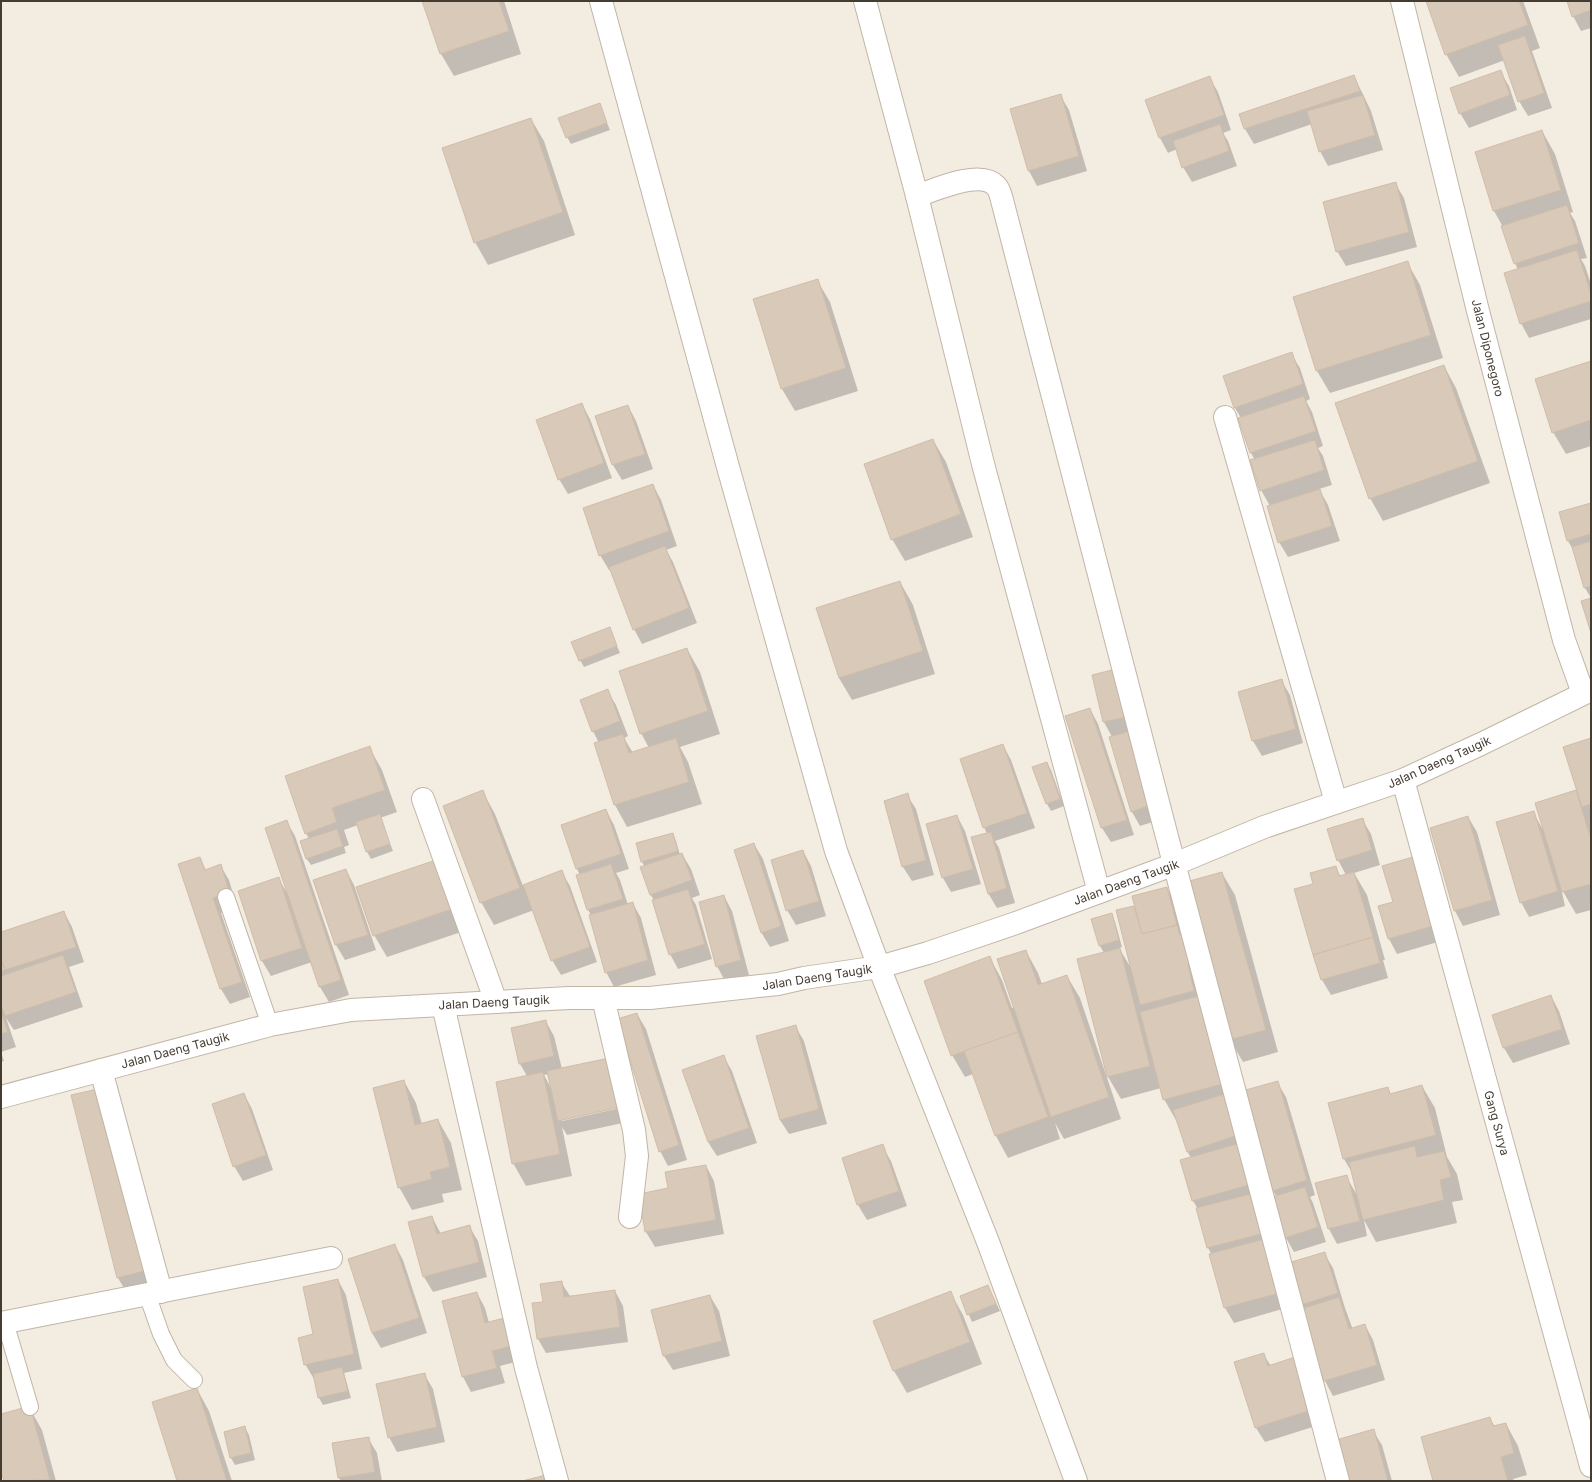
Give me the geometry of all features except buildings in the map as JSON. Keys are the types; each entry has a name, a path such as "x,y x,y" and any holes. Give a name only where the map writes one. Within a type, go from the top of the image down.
{"street":[{"path":"601,1 726,460 836,851 879,967 988,1242 1076,1481"},
{"path":"866,1 917,196 983,464 1099,892"},
{"name":"Jalan Diponegoro","path":"1402,1 1480,319 1560,625 1587,691"},
{"path":"917,196 953,184 986,179 996,186 1002,200 1166,832 1338,1481"},
{"path":"1225,417 1336,802"},
{"name":"Jalan Daeng Taugik","path":"1,1098 270,1025 351,1010 569,998 650,998 778,984 804,978 879,967 928,953 1016,923 1175,864 1264,827 1402,780 1481,744 1587,691"},
{"name":"Gang Surya","path":"1402,780 1591,1466"},
{"path":"423,798 496,1002"},
{"path":"603,998 635,1137 637,1156 630,1217"},
{"path":"443,1005 526,1368 557,1481"},
{"path":"101,1070 154,1293"},
{"path":"3,1323 331,1258"}],"lane":[{"path":"226,897 270,1025"},
{"path":"154,1293 160,1334 174,1360 194,1380"},
{"path":"3,1323 30,1407"}]}
